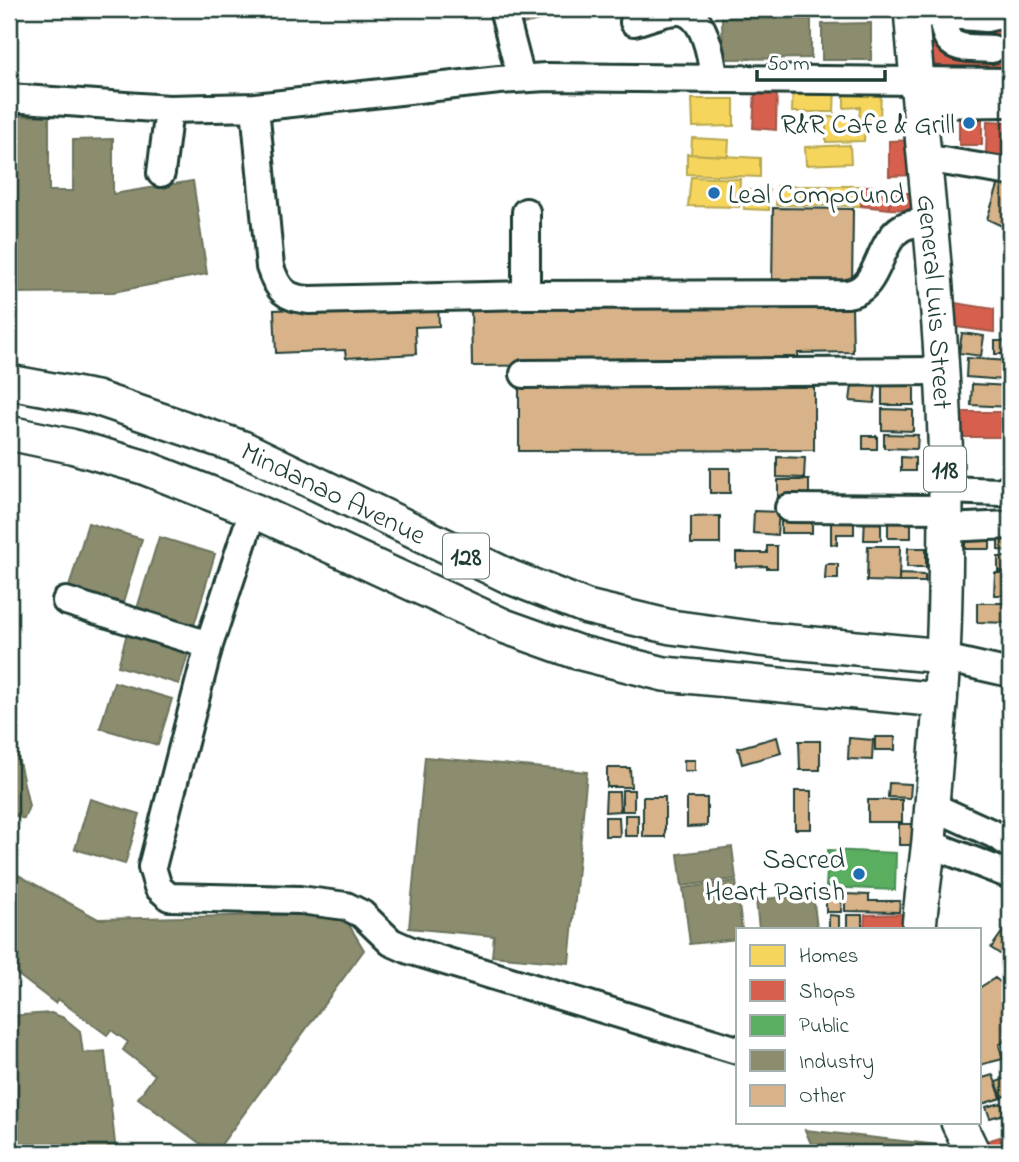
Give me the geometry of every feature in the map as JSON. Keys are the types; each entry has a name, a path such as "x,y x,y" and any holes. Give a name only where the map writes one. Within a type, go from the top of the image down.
{"main road":[{"name":"General Luis Street","path":"922,11 918,92 942,371 946,509 933,657 924,699"},
{"name":"Mindanao Avenue","path":"9,382 96,398 243,448 510,578 587,607 671,627 933,657"},
{"name":"Mindanao Avenue","path":"9,433 72,446 144,467 253,510 504,626 577,652 664,674 924,699"},
{"path":"329,545 351,501"},
{"path":"919,928 932,806 924,699"},
{"path":"959,1124 973,1153"}],"street":[{"path":"503,9 521,78"},
{"path":"922,11 986,18 999,15 1008,9"},
{"path":"634,22 677,10 687,12 695,18 712,58 714,79"},
{"path":"922,11 951,42 967,47 992,49"},
{"path":"9,98 169,109 255,107 546,77 714,79 918,92 1010,103"},
{"path":"918,92 1010,82"},
{"path":"255,107 270,267 275,281 284,293 294,299 854,293 866,285 895,233 913,223 930,221"},
{"path":"161,173 169,109"},
{"path":"924,158 1010,172"},
{"path":"526,212 526,295"},
{"path":"524,374 942,371"},
{"path":"946,509 1010,487"},
{"path":"789,508 946,509 1010,524"},
{"path":"253,510 209,645 152,867 158,887 170,897 300,900 346,906 362,914 391,942 409,950 736,1050"},
{"path":"66,601 209,645"},
{"path":"933,657 1010,673"},
{"path":"932,806 1000,837 1010,845"},
{"path":"928,843 1010,875"}],"building: Homes":[{"path":"793,85 835,86 834,112 792,112"},
{"path":"844,89 881,89 880,121 859,121 860,107 844,108"},
{"path":"692,99 734,99 734,126 693,127"},
{"path":"826,117 859,118 859,127 865,126 864,141 826,142"},
{"path":"692,138 729,140 728,156 691,154"},
{"path":"850,145 851,163 806,165 805,147"},
{"path":"687,154 760,158 760,177 687,174"},
{"name":"Leal Compound","path":"691,177 740,179 739,207 688,206"},
{"path":"777,186 861,186 861,206 776,205"},
{"path":"744,190 769,190 769,210 744,209"}],"building: Shops":[{"path":"924,9 1005,9 1004,75 928,64"},
{"path":"777,88 776,130 753,128 755,89"},
{"path":"959,119 982,120 982,145 959,145"},
{"path":"987,121 1010,122 1010,162 986,153"},
{"path":"916,140 916,175 889,176 889,141"},
{"path":"861,186 872,186 873,192 890,193 889,209 861,206"},
{"path":"890,193 912,193 912,210 889,209"},
{"path":"949,302 994,309 994,332 950,326"},
{"path":"960,412 1002,412 1002,437 960,437"},
{"path":"910,914 910,928 864,928 865,915"},
{"path":"1000,1137 1005,1153 990,1153 987,1141"}],"building: Public":[{"path":"828,850 896,853 895,890 826,887"}],"building: Industry":[{"path":"519,9 582,9 523,24"},
{"path":"811,17 811,58 723,59 722,18"},
{"path":"871,23 871,60 822,60 822,24"},
{"path":"9,116 49,116 49,191 73,191 73,140 113,139 113,194 193,181 207,274 113,292 9,293"},
{"path":"88,523 142,539 120,613 66,597"},
{"path":"159,537 215,554 192,632 135,615"},
{"path":"129,626 191,644 179,684 118,666"},
{"path":"114,682 172,699 158,745 100,728"},
{"path":"9,750 17,753 29,806 24,819 9,813"},
{"path":"425,757 587,772 569,963 492,956 494,936 409,928"},
{"path":"90,799 140,814 125,864 75,849"},
{"path":"732,847 736,879 682,886 678,854"},
{"path":"9,870 98,919 316,914 346,920 364,950 213,1153 138,1098 155,1075 123,1050 128,1042 111,1030 107,1035 58,999 55,1003 9,968"},
{"path":"736,881 742,928 736,928 736,939 690,944 683,888"},
{"path":"813,894 817,928 759,928 756,900"},
{"path":"51,1013 64,1018 80,1031 83,1053 105,1051 116,1153 9,1153 9,1016"},
{"path":"805,1130 947,1146 947,1153 815,1153"}],"building: Other":[{"path":"1000,180 1010,182 1010,230 987,219"},
{"path":"773,208 853,209 852,289 772,288"},
{"path":"438,303 439,326 415,327 416,354 346,358 345,350 276,353 274,310"},
{"path":"471,304 852,306 853,352 798,353 799,362 472,366"},
{"path":"962,333 984,336 981,356 959,353"},
{"path":"995,341 1006,341 1005,354 995,354"},
{"path":"967,358 1007,361 1005,380 966,377"},
{"path":"972,384 1010,386 1010,407 971,405"},
{"path":"814,385 814,450 519,451 519,386"},
{"path":"852,385 876,387 874,403 850,401"},
{"path":"882,385 914,386 914,405 882,405"},
{"path":"882,409 913,410 913,431 882,430"},
{"path":"884,434 918,435 917,449 884,448"},
{"path":"863,436 877,436 877,449 863,449"},
{"path":"777,457 805,458 804,478 777,477"},
{"path":"901,457 915,458 915,471 901,471"},
{"path":"710,468 730,468 730,493 710,493"},
{"path":"778,480 809,480 809,504 778,504"},
{"path":"754,511 779,512 777,535 753,533"},
{"path":"888,511 911,512 911,538 888,538"},
{"path":"781,512 812,512 812,533 781,533"},
{"path":"720,516 720,544 691,544 691,517"},
{"path":"865,516 881,516 881,540 864,540"},
{"path":"831,519 854,519 854,534 837,534 837,545 831,544"},
{"path":"998,528 1010,528 1009,551 998,550"},
{"path":"965,533 990,534 990,549 965,549"},
{"path":"767,546 777,546 777,568 736,567 736,553 767,553"},
{"path":"868,546 900,546 899,582 867,581"},
{"path":"908,548 926,548 926,567 907,567"},
{"path":"998,557 1010,557 1010,571 998,571"},
{"path":"826,564 838,564 838,579 825,579"},
{"path":"995,573 1010,573 1010,595 994,595"},
{"path":"899,574 925,575 925,582 899,582"},
{"path":"977,603 1010,603 1010,623 977,622"},
{"path":"777,737 781,753 742,764 738,748"},
{"path":"875,737 895,737 895,750 875,750"},
{"path":"849,738 873,740 872,760 848,759"},
{"path":"799,741 820,741 820,770 800,770"},
{"path":"684,760 695,760 695,771 684,771"},
{"path":"607,768 630,768 631,787 607,787"},
{"path":"889,783 911,784 910,798 888,797"},
{"path":"622,790 634,790 634,811 622,811"},
{"path":"795,791 811,791 811,829 795,829"},
{"path":"606,792 619,792 620,811 605,812"},
{"path":"643,797 665,797 665,837 643,837"},
{"path":"687,798 707,798 707,826 687,827"},
{"path":"868,800 902,800 902,822 868,822"},
{"path":"625,815 638,815 638,836 625,836"},
{"path":"605,817 619,817 620,836 605,836"},
{"path":"899,824 921,824 921,845 899,845"},
{"path":"845,894 869,895 869,901 900,901 899,912 845,911"},
{"path":"826,895 842,895 841,912 826,912"},
{"path":"829,915 839,916 839,928 829,928"},
{"path":"847,915 862,915 862,928 847,928"},
{"path":"1010,921 1010,959 1009,960 991,948"},
{"path":"995,978 1010,990 1010,1036 999,1045 1003,1059 981,1064 981,987"},
{"path":"993,1075 1001,1098 982,1104 981,1078"},
{"path":"1007,1078 1010,1094 1002,1097 996,1082"},
{"path":"1001,1103 1004,1114 990,1118 986,1107"}],"place":[{"name":"R&R Cafe & Grill","path":"969,123"},
{"name":"Leal Compound","path":"714,193"},
{"name":"Sacred Heart Parish","path":"859,874"}]}
